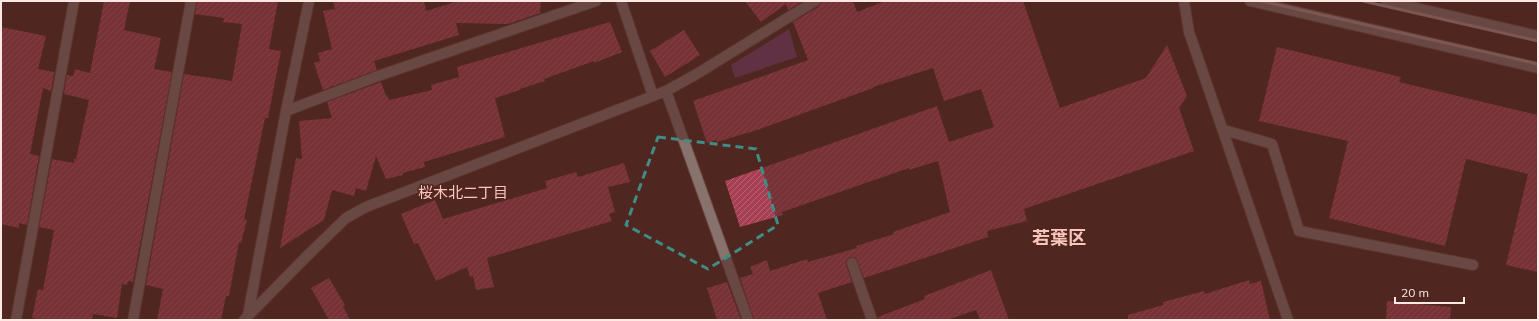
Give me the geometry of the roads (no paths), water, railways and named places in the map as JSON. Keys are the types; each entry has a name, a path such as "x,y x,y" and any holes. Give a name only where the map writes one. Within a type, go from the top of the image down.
{"street":[{"path":"16,320 74,1"},
{"path":"133,320 191,1"},
{"path":"246,318 309,1"},
{"path":"286,111 378,76 596,1"},
{"path":"621,1 653,96"},
{"path":"246,318 346,218 366,207 666,91 695,75 815,1"},
{"path":"1184,1 1189,32 1224,130 1288,320"},
{"path":"1250,1 1538,68"},
{"path":"1386,1 1538,36"},
{"path":"666,91 748,320"},
{"path":"1224,130 1272,144 1299,231 1473,265"},
{"path":"852,263 872,320"}],"railway":[{"path":"1261,1 1538,64"},
{"path":"1363,1 1538,41"}],"district":[{"name":"桜木北二丁目","path":"463,193"},
{"name":"若葉区","path":"1059,238"}]}
